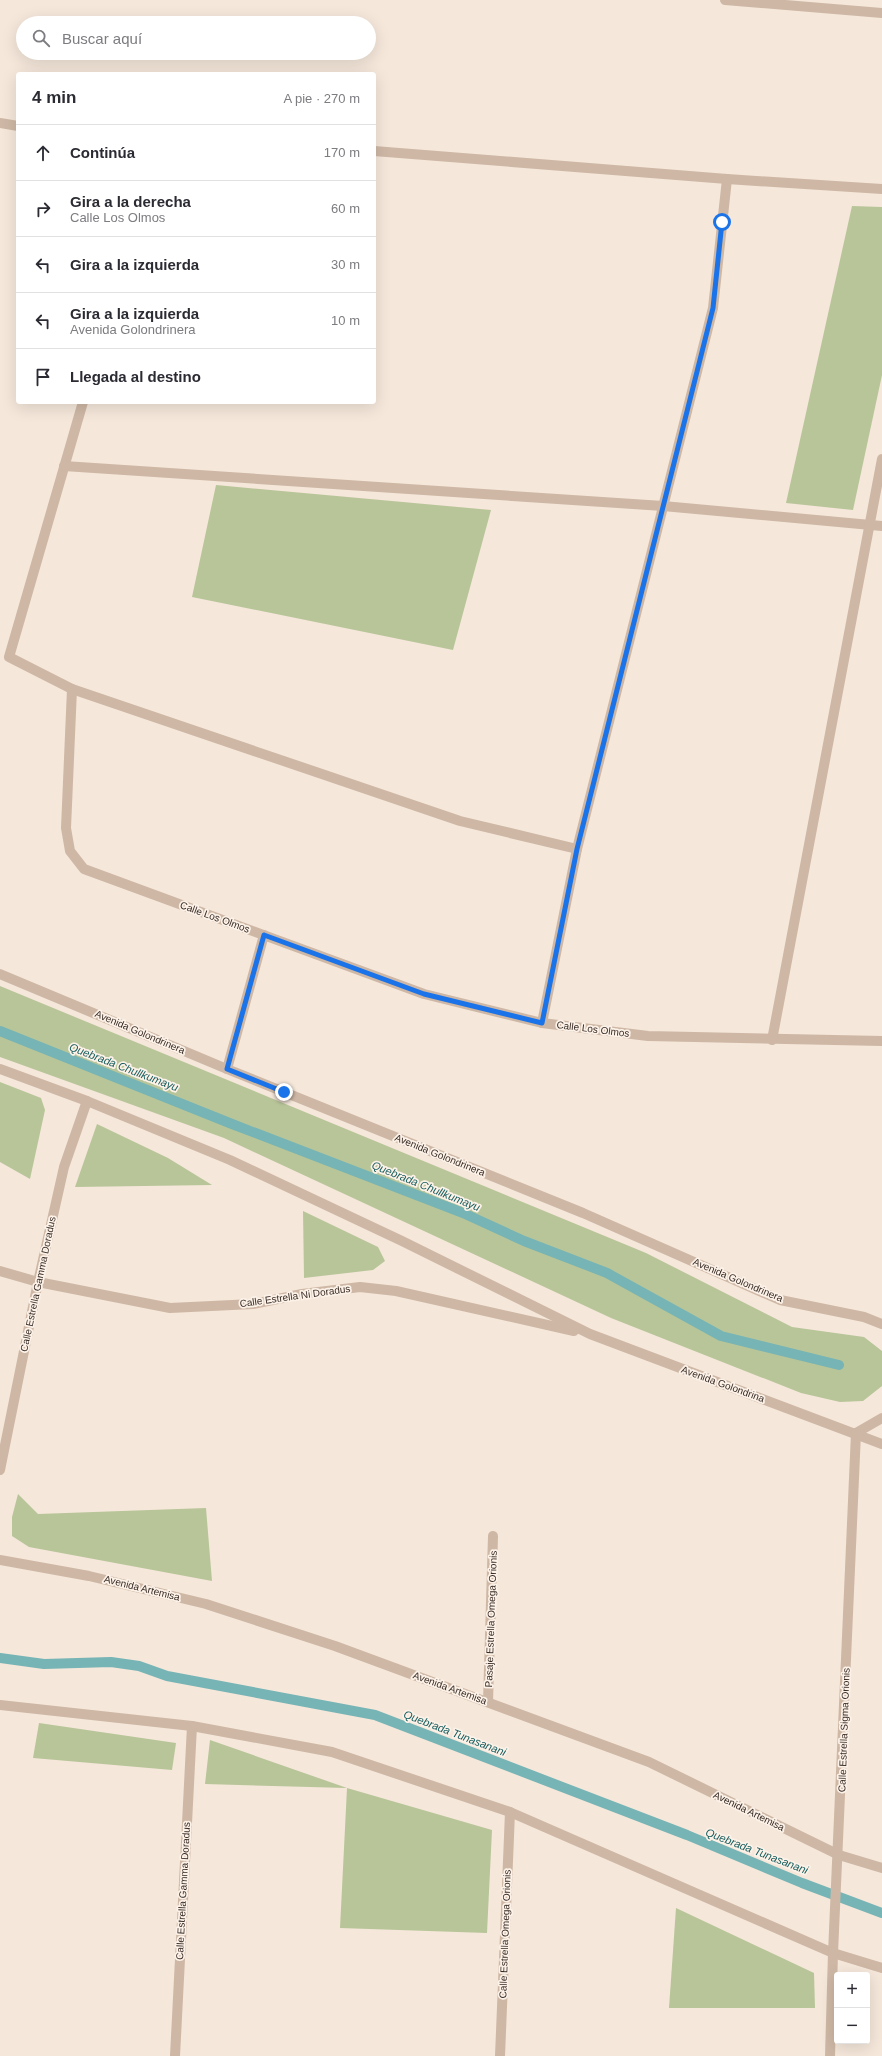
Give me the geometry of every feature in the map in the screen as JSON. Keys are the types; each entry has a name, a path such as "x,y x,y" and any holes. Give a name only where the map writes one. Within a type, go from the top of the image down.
{"street":[{"path":"726,0 882,13"},
{"path":"0,123 16,126"},
{"path":"376,151 727,179 882,189"},
{"path":"542,1023 577,849 713,308 727,179"},
{"path":"82,404 8,657 72,689 460,821 577,849"},
{"path":"772,1040 868,524 882,459"},
{"path":"64,466 663,506 882,526"},
{"name":"Calle Los Olmos","path":"72,689 66,828 70,851 84,869 424,994 542,1023 648,1036 772,1040 882,1041"},
{"path":"227,1069 264,935"},
{"name":"Avenida Golondrinera","path":"0,974 227,1069 584,1213 780,1300 864,1317 882,1324"},
{"path":"0,1069 87,1102 230,1160 402,1241 590,1334"},
{"name":"Calle Estrella Gamma Doradus","path":"0,1470 38,1282 64,1167 87,1102"},
{"name":"Calle Estrella Ni Doradus","path":"0,1271 38,1282 170,1308 253,1304 302,1294 360,1287 396,1291 590,1334"},
{"name":"Avenida Golondrina","path":"590,1334 856,1433"},
{"path":"856,1433 882,1418"},
{"path":"856,1433 882,1444"},
{"name":"Calle Estrella Sigma Orionis","path":"830,2056 833,1953 839,1855 856,1433"},
{"name":"Pasaje Estrella Omega Orionis","path":"488,1702 493,1536"},
{"name":"Avenida Artemisa","path":"0,1560 89,1576 206,1604 335,1646 649,1762 839,1855 882,1868"},
{"path":"0,1705 192,1726 332,1752 510,1812 833,1953 882,1968"},
{"name":"Calle Estrella Gamma Doradus","path":"175,2056 192,1726"},
{"name":"Calle Estrella Omega Orionis","path":"500,2056 510,1812"}],"green space":[{"path":"852,206 882,207 882,375 853,510 786,503"},
{"path":"216,485 491,510 453,650 192,597"},
{"path":"0,986 646,1253 792,1327 864,1337 882,1351 882,1386 863,1401 840,1402 801,1393 611,1318 224,1138 0,1057"},
{"path":"0,1082 41,1098 45,1110 30,1179 0,1162"},
{"path":"97,1124 168,1158 212,1185 75,1187"},
{"path":"303,1211 378,1247 385,1261 373,1270 304,1278"},
{"path":"18,1494 38,1514 206,1508 212,1581 29,1547 12,1536 12,1517"},
{"path":"39,1723 176,1743 172,1770 33,1758"},
{"path":"210,1740 347,1788 205,1784"},
{"path":"347,1788 492,1830 487,1933 340,1928"},
{"path":"676,1908 814,1973 815,2008 669,2008"}],"waterway":[{"name":"Quebrada Chullkumayu","path":"0,1031 232,1124 463,1213 524,1241 607,1273 721,1336 839,1365"},
{"name":"Quebrada Tunasanani","path":"0,1658 44,1664 111,1662 139,1666 167,1676 375,1715 687,1835 802,1883 882,1913"}],"route":[{"path":"284,1092 227,1069 264,935 424,994 542,1023 577,849 713,308 722,222"}]}
